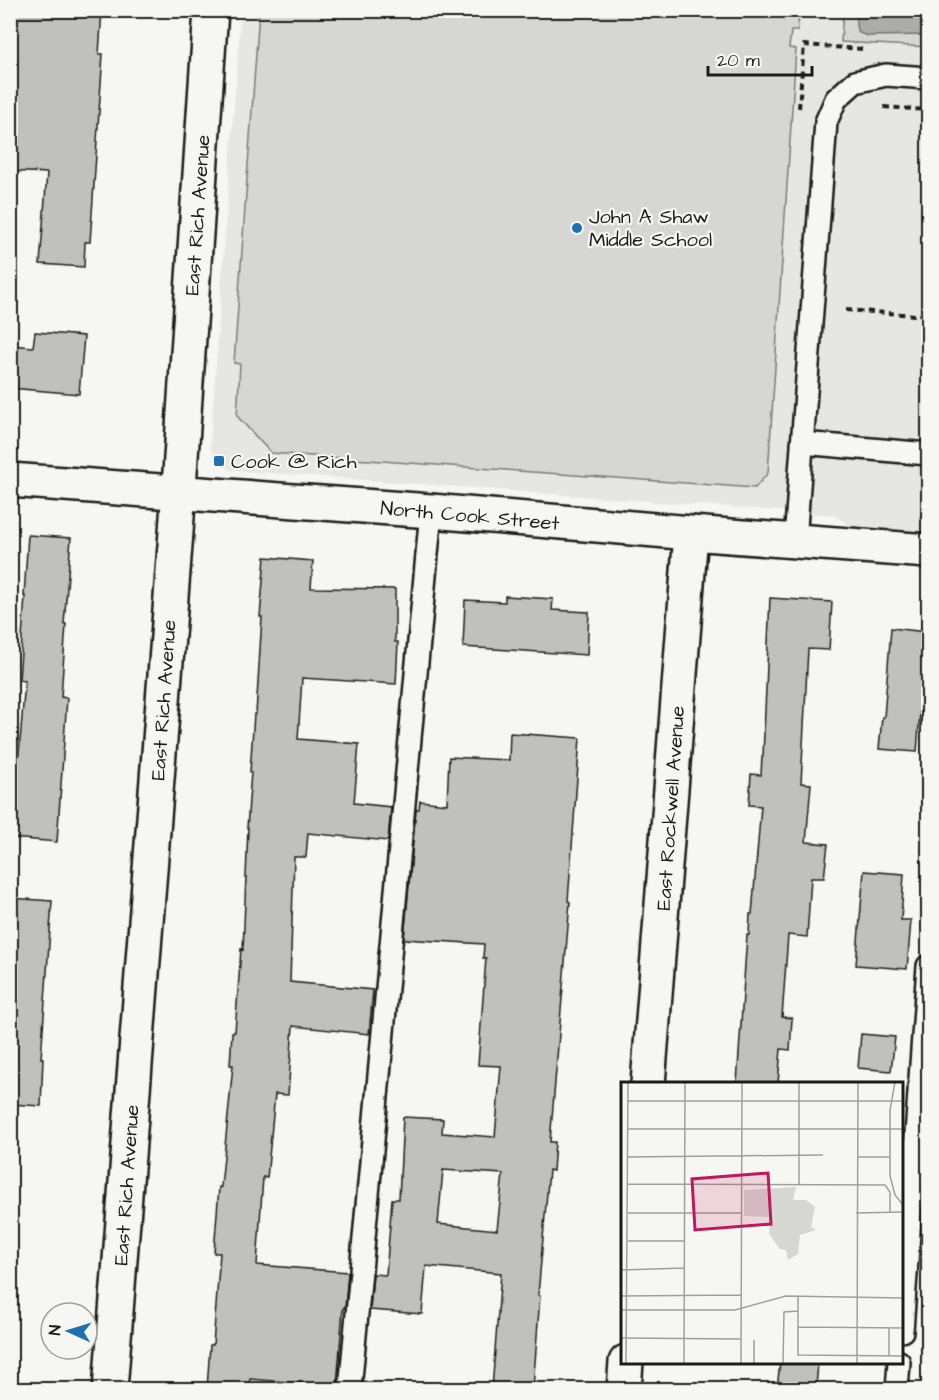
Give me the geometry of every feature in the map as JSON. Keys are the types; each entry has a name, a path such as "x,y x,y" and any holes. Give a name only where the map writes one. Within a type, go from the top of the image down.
{"street":[{"name":"East Rich Avenue","path":"110,1389 178,493 211,10"},
{"name":"North Cook Street","path":"10,480 928,551"},
{"name":"East Rockwell Avenue","path":"648,1082 691,533"},
{"path":"624,1389 626,1364"}],"lane":[{"path":"795,541 826,122 836,99 855,82 886,75 928,78"},
{"path":"802,443 928,454"},
{"path":"350,1389 431,511"},
{"path":"903,1317 928,966"},
{"path":"897,1389 899,1364"}],"path":[{"path":"883,106 928,110"},
{"path":"846,310 928,316"}],"shaded area":[{"name":"John A Shaw Middle School","path":"241,11 928,11 928,536 859,532 834,515 231,470 216,462 210,446"},
{"name":"John A Shaw Middle School","path":"259,11 799,11 798,31 791,31 789,48 796,49 768,473 755,488 271,453 237,416 240,364 234,363"},
{"path":"843,11 928,11 928,47 841,42"},
{"path":"857,11 928,11 928,35 868,36 859,33 856,24"}],"building":[{"path":"10,10 102,10 99,54 103,54 90,242 85,242 84,267 40,264 47,173 10,171"},
{"path":"35,332 84,336 79,394 10,388 10,345 33,347"},
{"path":"28,535 71,538 61,697 67,698 57,842 12,838 25,681 19,680"},
{"path":"265,557 313,561 311,588 395,589 395,642 398,642 396,684 302,678 298,739 359,744 354,803 391,807 388,841 308,833 306,857 294,857 290,982 373,990 369,1034 293,1026 288,1095 275,1094 267,1178 263,1177 257,1265 348,1272 337,1386 250,1379 249,1389 207,1389 220,1253 214,1253 219,1187 221,1187 233,1065 230,1065 232,1032 235,1032 241,949 243,950 250,772 254,714 256,714"},
{"path":"505,596 553,599 552,610 589,612 587,655 463,647 465,600 505,602"},
{"path":"770,598 832,602 829,650 808,649 801,783 811,784 806,842 828,844 824,878 811,878 807,937 788,935 782,1017 792,1018 790,1050 781,1049 778,1082 737,1082 747,935 749,935 750,914 752,914 761,806 749,805 751,774 761,775"},
{"path":"891,628 926,632 917,752 879,749 882,717 884,717"},
{"path":"510,733 580,738 568,901 570,902 550,1142 555,1142 553,1171 549,1170 538,1295 540,1296 533,1389 492,1389 501,1273 426,1266 422,1314 370,1310 373,1274 386,1275 392,1199 399,1199 403,1117 443,1119 442,1133 495,1137 501,1066 478,1065 486,958 483,958 484,944 404,939 416,809 419,809 420,801 447,804 449,757 509,760","holes":["443,1170 503,1174 497,1230 438,1224"]},
{"path":"864,871 904,874 901,920 911,920 907,969 856,965"},
{"path":"10,898 52,901 41,1058 43,1058 41,1106 10,1104"},
{"path":"861,1034 895,1037 891,1071 858,1068"},
{"path":"780,1364 818,1364 816,1389 777,1389"}],"place":[{"name":"John A Shaw Middle School","path":"577,228"},
{"name":"Cook @ Rich","path":"219,461"}]}
